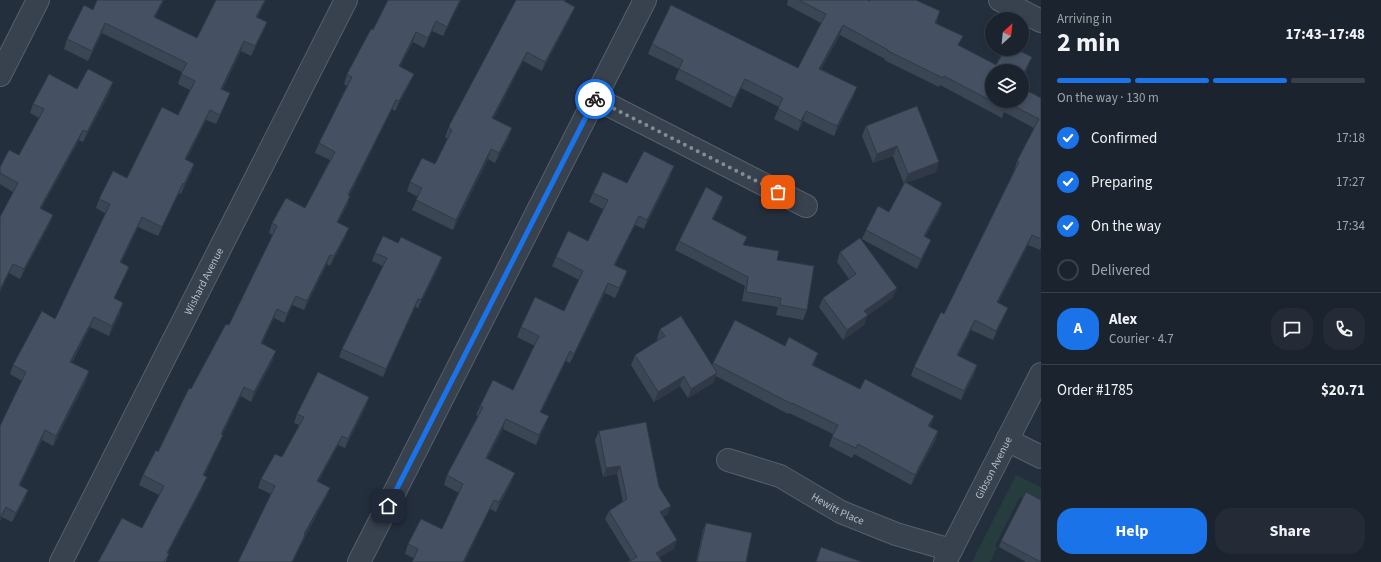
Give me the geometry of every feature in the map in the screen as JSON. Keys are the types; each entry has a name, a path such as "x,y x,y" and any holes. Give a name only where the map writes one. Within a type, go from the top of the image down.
{"street":[{"path":"0,75 38,0"},
{"name":"Wishard Avenue","path":"60,562 346,0"},
{"path":"359,562 645,0"},
{"path":"1000,0 1041,21"},
{"path":"595,98 806,206"},
{"name":"Gibson Avenue","path":"948,556 1041,374"},
{"path":"1007,440 1041,457"},
{"name":"Hewitt Place","path":"728,460 780,476 841,512 948,556"}],"green space":[{"path":"1016,475 1041,487 1041,508 1020,497 995,546 997,548 990,562 972,562"}],"building":[{"path":"97,0 163,0 154,17 197,38 216,0 265,0 256,17 267,22 255,46 244,41 221,89 230,93 220,115 210,110 185,159 194,164 184,184 183,183 162,227 142,217 120,262 129,267 114,298 123,303 112,326 94,317 70,362 89,371 56,436 45,430 19,485 28,490 16,513 6,507 0,518 0,426 26,372 13,365 42,311 55,319 110,204 99,199 113,171 127,178 162,107 178,115 195,81 181,74 187,63 105,23 92,51 67,39 84,5 93,10"},
{"path":"388,0 460,0 447,27 436,21 428,38 416,32 399,66 414,74 399,101 396,100 348,195 350,196 337,222 349,228 334,256 330,255 307,301 296,296 287,314 277,309 261,343 276,351 254,392 244,387 221,434 223,435 203,475 207,477 167,553 169,554 164,562 98,562 122,518 142,528 164,486 143,475 156,450 158,452 189,388 191,389 226,324 229,325 277,226 272,223 286,198 305,208 335,152 319,143 352,77 347,74 371,29 373,30"},
{"path":"516,0 564,0 575,7 545,62 527,52 492,118 512,128 499,153 491,149 456,220 416,200 422,188 410,182 422,158 435,164 452,130 449,128 450,124"},
{"path":"799,0 916,0 940,11 935,23 963,36 958,45 994,64 985,64 985,98 944,76 943,78 888,51 843,25 819,69 857,87 837,126 806,111 801,121 778,109 783,98 745,79 735,98 679,69 683,60 652,44 671,5 798,68 826,14"},
{"path":"1001,56 1029,56 1032,57 1028,64 997,64"},
{"path":"88,69 113,82 87,132 83,130 40,208 53,215 24,269 13,264 0,289 0,217 18,183 0,173 0,167 9,150 19,155 44,109 33,104 49,74 77,89"},
{"path":"1029,92 1041,98 1041,239 1032,235 997,302 1008,308 996,331 975,320 957,355 977,365 964,391 914,367 941,312 944,314 1019,162 1017,161 1039,119 1018,108 1029,108"},
{"path":"917,106 939,162 908,174 897,146 877,154 866,126"},
{"path":"644,151 674,166 647,220 639,216 614,265 627,271 619,288 608,283 574,354 570,351 540,412 549,416 539,435 506,419 486,458 515,473 499,502 494,500 463,562 412,562 418,549 408,544 421,519 442,529 463,484 447,475 483,407 480,406 493,380 513,390 539,336 521,327 535,297 564,311 583,271 556,257 568,231 588,241 608,200 593,193 603,172 627,183"},
{"path":"905,182 942,203 924,236 931,240 921,259 866,230 878,206 889,212"},
{"path":"706,187 723,197 712,219 747,237 743,245 779,251 777,260 814,266 807,310 780,305 781,298 746,292 748,277 679,241"},
{"path":"383,236 398,243 401,237 442,257 421,300 418,299 386,369 342,349 387,258 375,253"},
{"path":"860,238 897,288 864,311 868,315 847,330 823,298 856,274 840,252"},
{"path":"681,316 717,373 691,389 684,376 658,392 635,355 665,336 660,329"},
{"path":"735,320 785,346 789,337 818,353 812,365 860,389 865,379 934,416 928,426 938,431 915,475 858,444 856,448 832,437 838,425 792,404 713,363"},
{"path":"318,372 369,397 348,439 342,436 317,481 330,488 304,534 305,535 292,562 238,562 275,486 261,479 275,454 282,457 304,417 297,414"},
{"path":"646,422 659,487 671,506 660,512 677,540 656,553 662,562 628,562 637,557 609,511 627,499 620,466 606,468 599,431"},
{"path":"1026,492 1041,500 1041,562 1001,541"},
{"path":"706,523 752,533 746,562 697,562"},
{"path":"821,547 862,562 816,562"}],"way so far":[{"path":"595,99 778,192"}],"route":[{"path":"388,506 595,99"}]}
